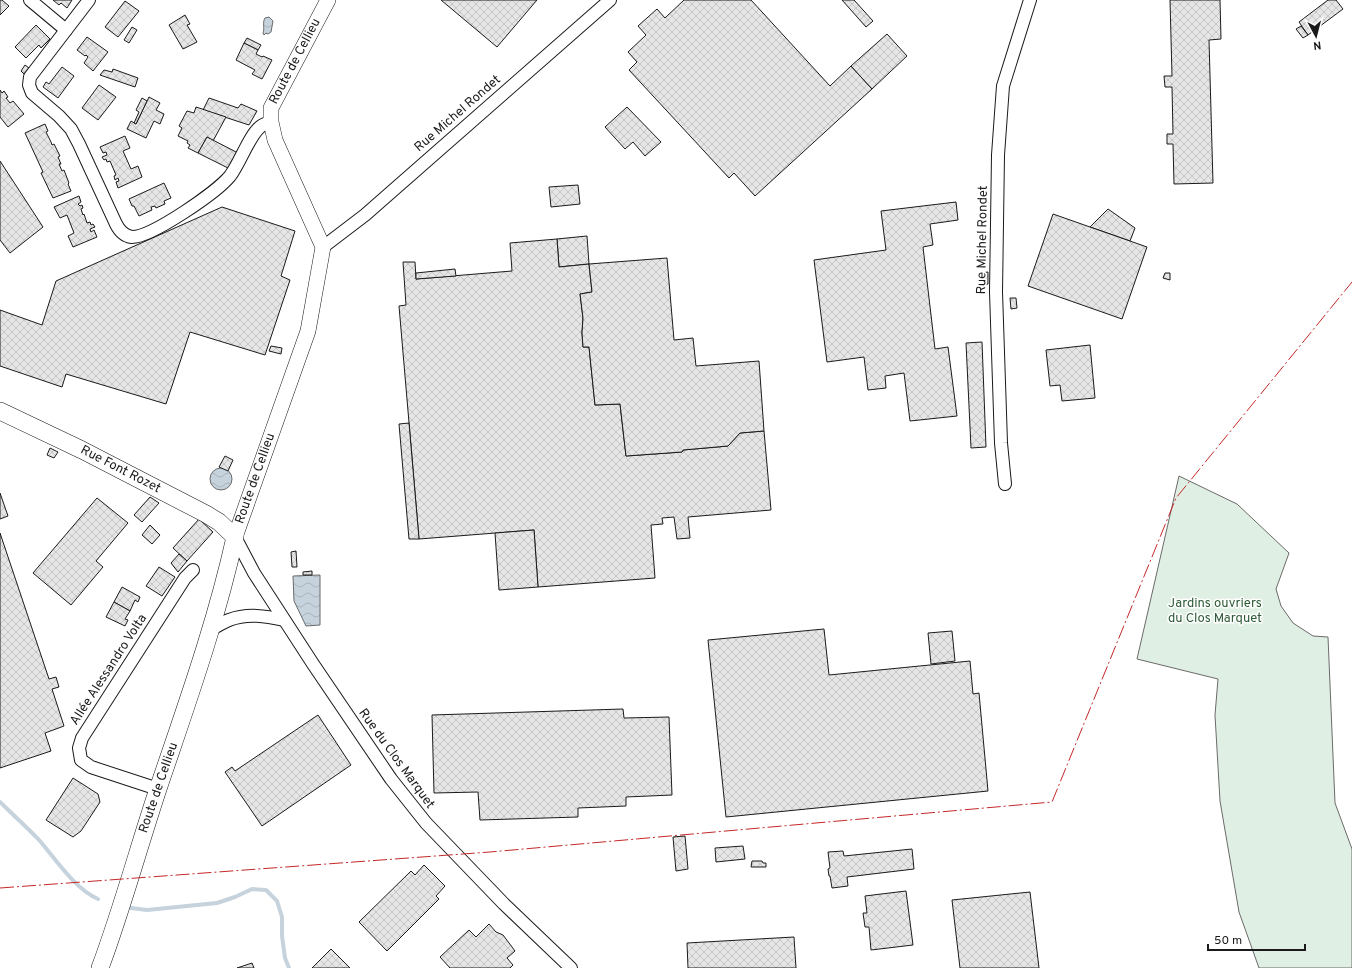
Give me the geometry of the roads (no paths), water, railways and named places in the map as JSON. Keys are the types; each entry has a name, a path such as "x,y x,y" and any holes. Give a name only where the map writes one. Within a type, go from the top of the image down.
{"main road":[{"name":"Rue Font Rozet","path":"0,411 89,454 206,514 236,537"},
{"name":"Route de Cellieu","path":"100,968 158,789 188,703 226,580 236,537"}],"street":[{"path":"30,0 66,30"},
{"path":"89,0 30,77 29,85 32,93 59,116 71,129 80,144 119,230 123,234 132,237 141,235 165,224 220,186 229,177 237,165 256,131 261,125 271,122"},
{"name":"Route de Cellieu","path":"236,537 308,330 323,247 275,140 271,122 271,108 328,0"},
{"name":"Rue Michel Rondet","path":"323,247 365,215 610,0"},
{"name":"Rue Michel Rondet","path":"1006,484 1001,443 996,292 998,155 1003,86 1030,0"},
{"name":"Rue du Clos Marquet","path":"236,537 254,573 284,620 391,779 426,823 504,904 570,968"},
{"name":"Allée Alessandro Volta","path":"158,789 91,767 81,760 79,748 82,738 185,578 193,570"},
{"path":"210,630 229,620 246,615 269,616 284,620"}],"water":[{"path":"269,17 273,21 271,32 264,35 264,20 265,18"},
{"path":"221,468 225,469 231,475 231,483 225,489 221,490 217,489 211,483 210,479 211,475 217,469"},
{"path":"320,575 320,625 306,626 294,601 293,576"}],"waterway":[{"path":"0,802 40,841 74,882 90,895 98,899"},
{"path":"131,908 147,910 217,903 252,889 266,890 277,901 282,917 282,936 285,958 289,968"}],"park label":[{"name":"Jardins ouvriers du Clos Marquet","path":"1215,612"}]}
